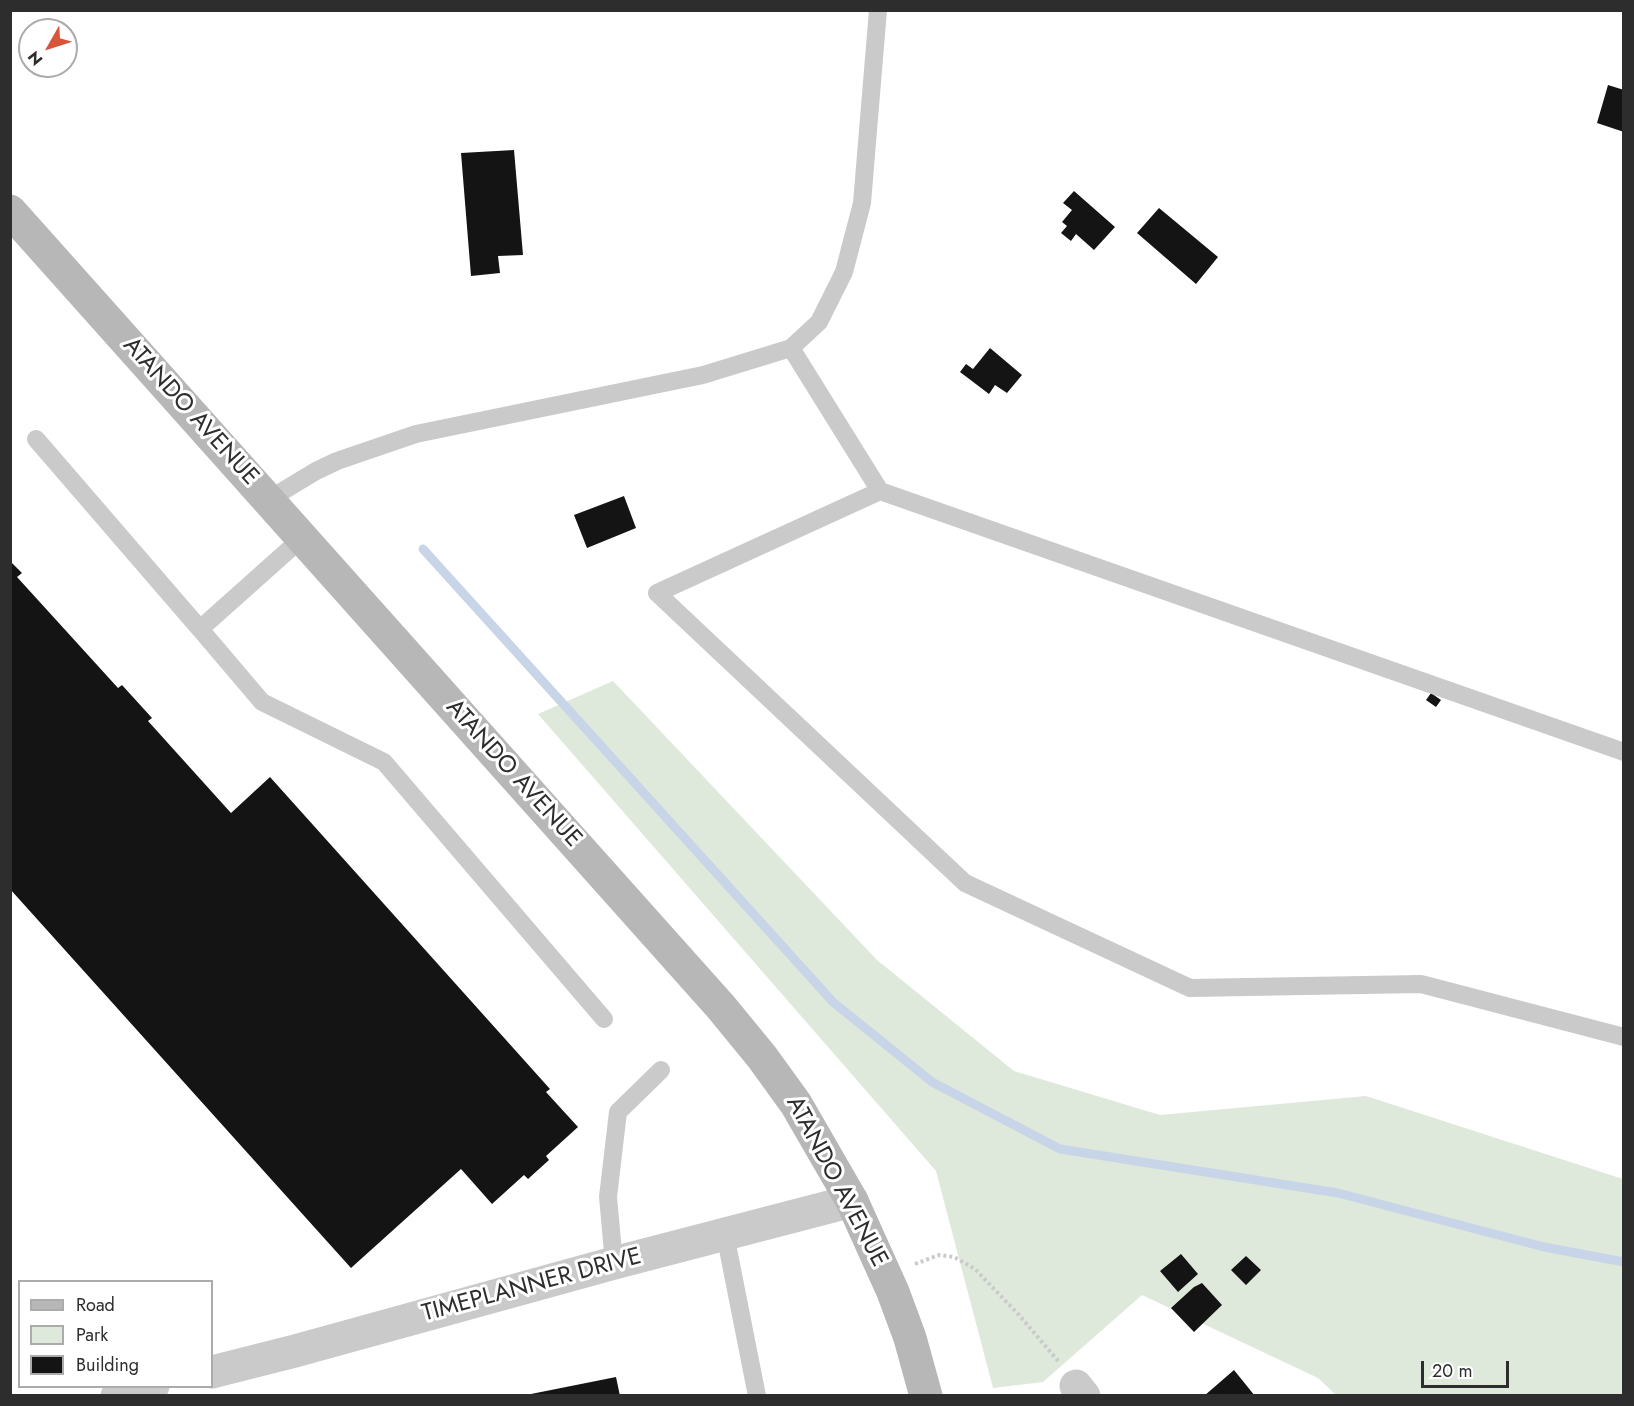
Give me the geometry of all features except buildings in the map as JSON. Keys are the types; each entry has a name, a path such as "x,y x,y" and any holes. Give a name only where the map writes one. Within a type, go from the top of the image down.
{"main road":[{"name":"ATANDO AVENUE","path":"11,211 721,1007 762,1057 796,1104 852,1201 886,1275 910,1338 926,1395"}],"street":[{"name":"TIMEPLANNER DRIVE","path":"213,1372 296,1352 614,1263 852,1201"},
{"path":"117,1395 145,1388"}],"lane":[{"path":"268,500 337,461 416,434 703,375 791,348 819,322 844,273 862,203 878,10"},
{"path":"791,348 880,491 1623,752"},
{"path":"36,439 262,702 384,762 604,1018"},
{"path":"880,491 657,593 965,883 1190,988 1421,984 1623,1037"},
{"path":"200,629 303,538"},
{"path":"614,1263 608,1197 618,1112 661,1070"},
{"path":"725,1234 758,1395"}],"path":[{"path":"886,1275 939,1255 954,1257 975,1269 1053,1353 1080,1391"}],"green space":[{"path":"613,681 877,960 1014,1071 1160,1115 1366,1096 1623,1179 1623,1395 1336,1395 1318,1378 1142,1295 1043,1382 993,1388 936,1171 538,714"}],"waterway":[{"path":"423,549 833,1002 932,1082 1060,1149 1338,1193 1544,1247 1624,1262"}]}
